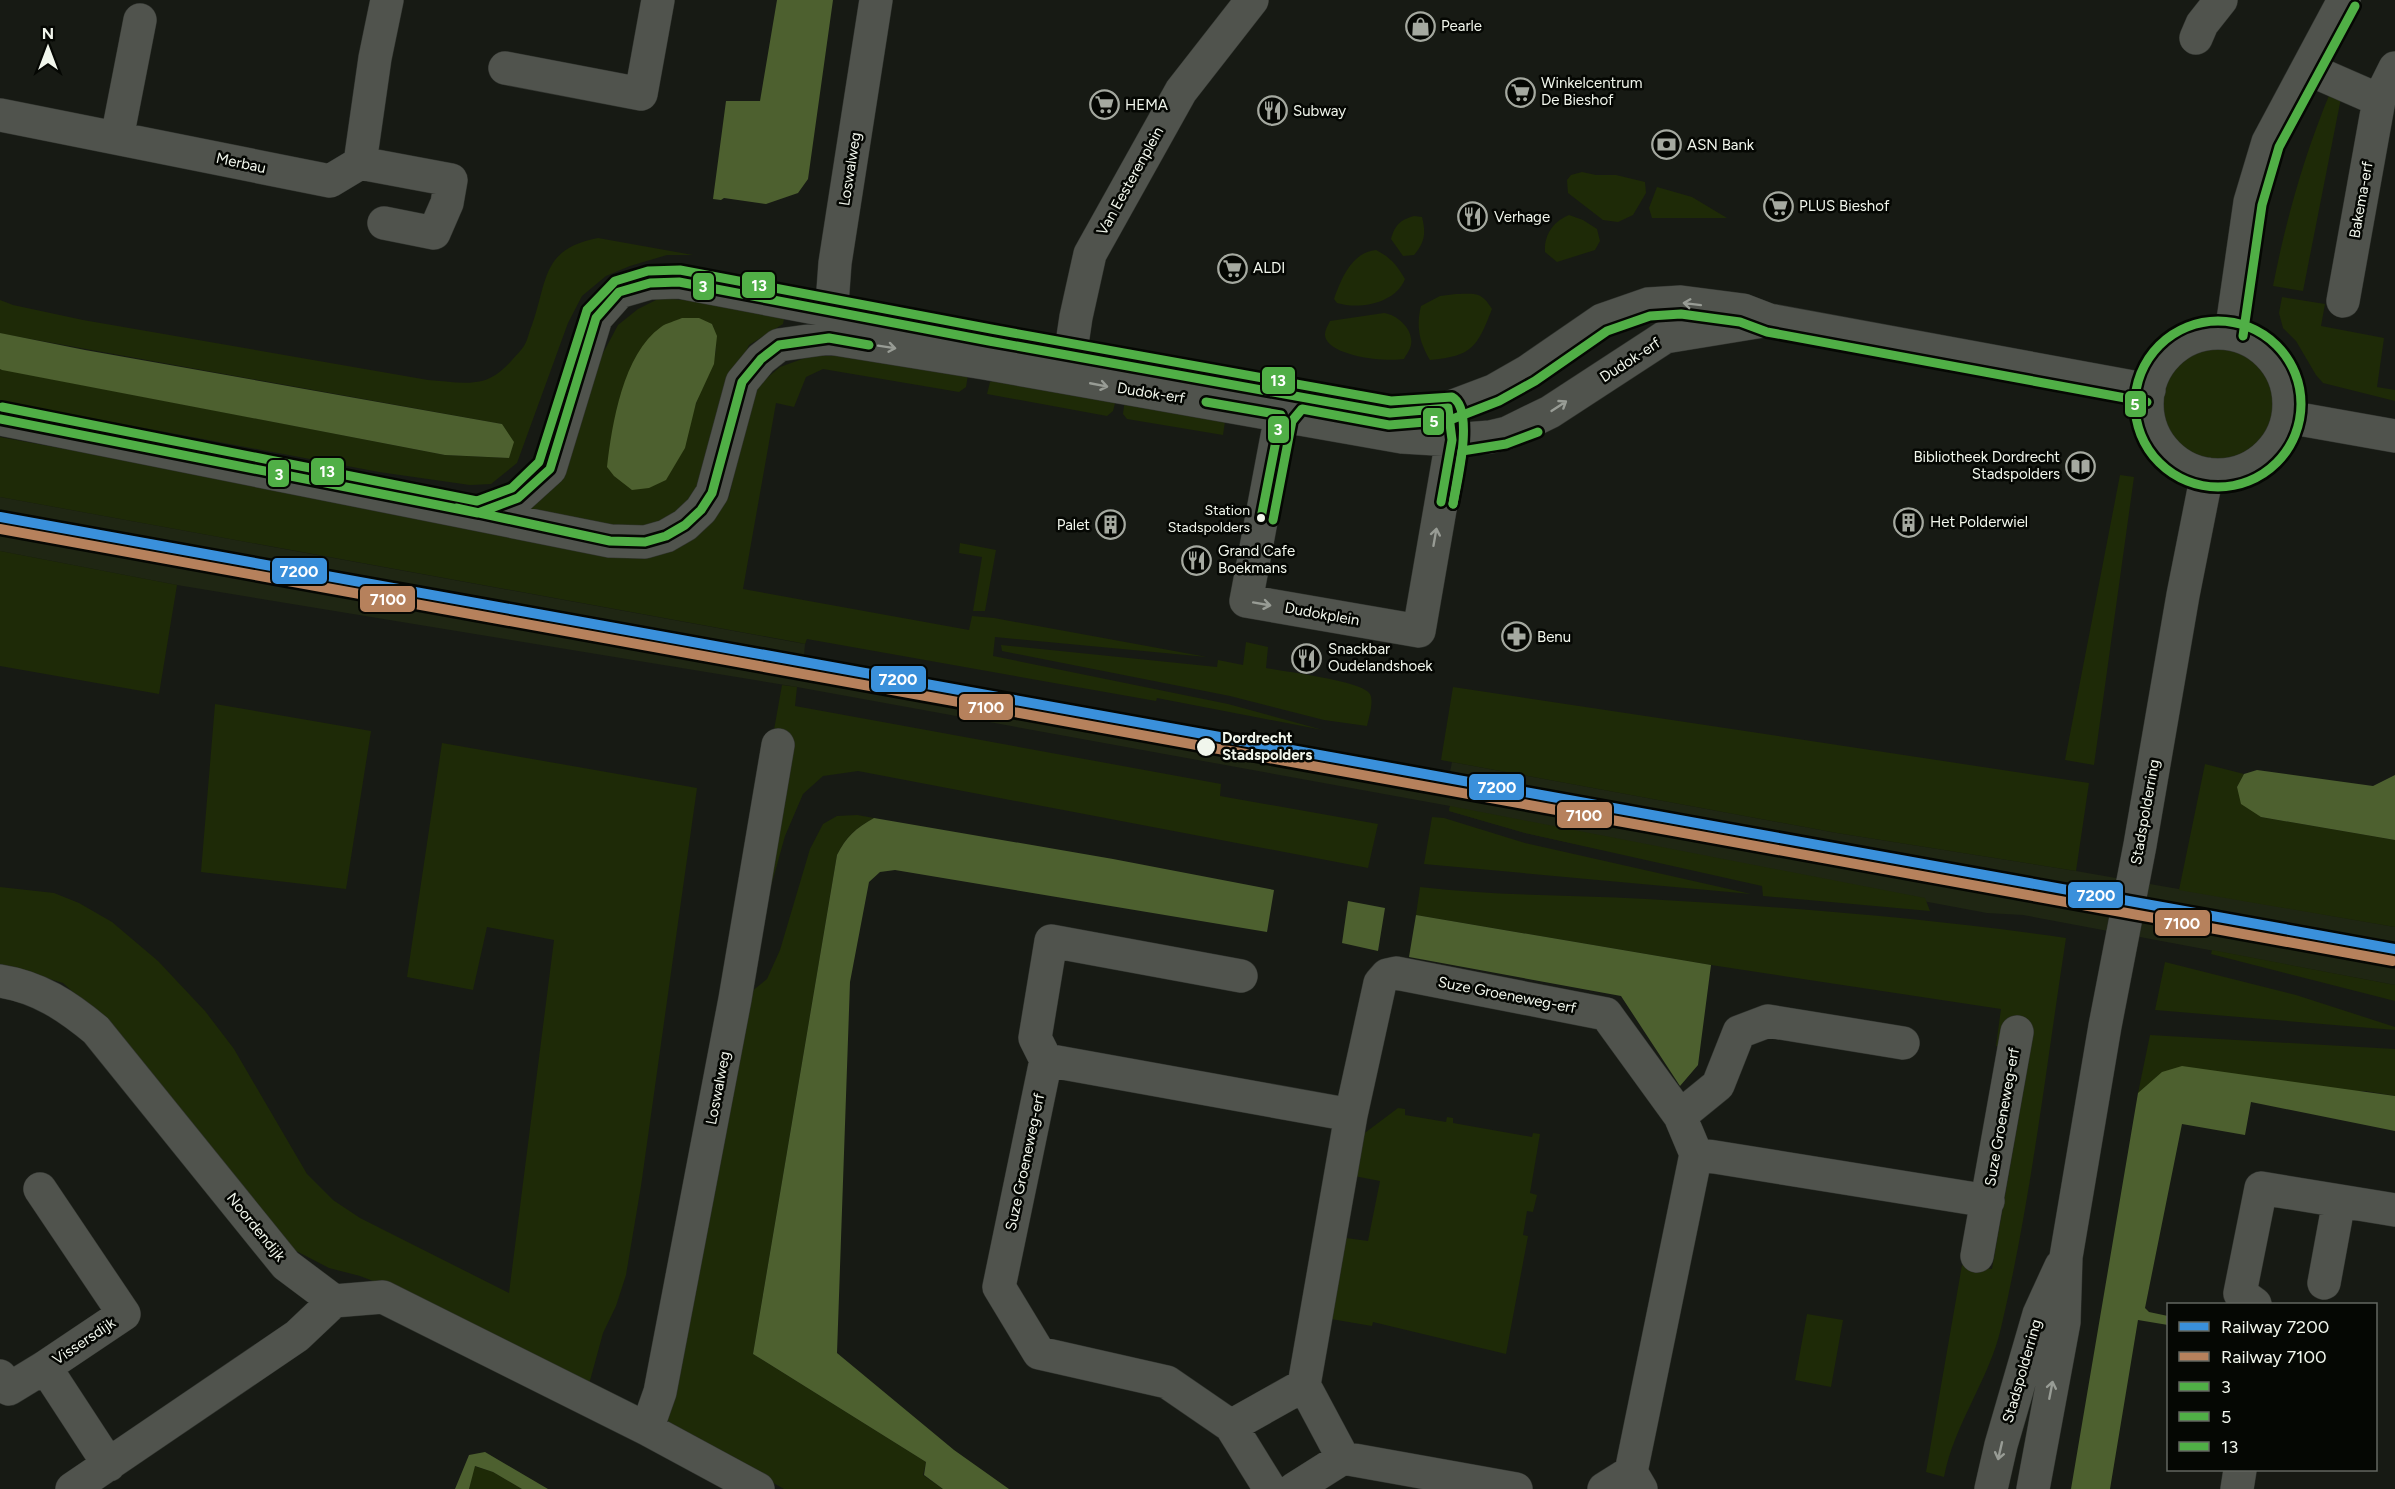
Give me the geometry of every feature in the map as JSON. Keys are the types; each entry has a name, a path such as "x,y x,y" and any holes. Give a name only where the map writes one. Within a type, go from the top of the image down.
{"street":[{"path":"384,223 434,233 447,204 451,180 360,163 375,58 387,0"},
{"path":"505,68 641,94 658,0"},
{"name":"Loswalweg","path":"830,324 835,263 876,0"},
{"name":"Van Eesterenplein","path":"1069,367 1076,317 1090,254 1181,91 1252,0"},
{"path":"2196,38 2202,24 2221,0"},
{"path":"2231,334 2250,202 2268,142 2344,0"},
{"path":"117,138 140,20"},
{"name":"Bakema-erf","path":"2343,301 2379,100 2395,68"},
{"path":"2308,69 2379,100"},
{"name":"Merbau","path":"0,115 330,182 360,163"},
{"name":"Dudok-erf","path":"478,513 518,498 550,469 596,318 619,292 650,283 679,282 830,324 1289,406 1402,438 1450,424 1493,391 1528,371 1602,320 1648,304 1681,302 1743,310 1769,320 2149,390"},
{"name":"Dudok-erf","path":"1450,424 1490,438 1507,434 1550,412 1665,337 1769,320"},
{"path":"0,419 610,541 645,542 666,536 685,525 701,510 712,493 742,382 761,359 779,345 830,324"},
{"path":"2209,333 2231,334 2252,341 2277,363 2287,384 2290,406 2277,444 2255,465 2232,474 2207,474 2180,463 2159,442 2149,417 2149,390 2156,369 2178,345 2209,333"},
{"name":"Dudokplein","path":"1289,406 1246,601 1419,631 1450,424"},
{"path":"2288,417 2395,436"},
{"name":"Stadspolderring","path":"2033,1489 2064,1322 2066,1257 2183,595 2207,474"},
{"name":"Loswalweg","path":"648,1429 660,1392 735,999 778,745"},
{"path":"1241,976 1051,940 1035,1038 1046,1060 1351,1115"},
{"name":"Suze Groeneweg-erf","path":"1304,1384 1351,1115 1380,983 1387,975 1396,973 1606,1014 1680,1116 1696,1154 1988,1201"},
{"name":"Noordendijk","path":"0,981 43,992 72,1010 96,1030 286,1265 334,1301"},
{"path":"1680,1116 1718,1085 1739,1032 1768,1021 1903,1043"},
{"name":"Suze Groeneweg-erf","path":"1977,1256 2017,1032"},
{"name":"Suze Groeneweg-erf","path":"1046,1060 999,1287 1039,1353 1167,1382 1231,1426 1270,1489"},
{"path":"1604,1489 1636,1481 1696,1154"},
{"path":"2252,1303 2240,1293 2261,1188 2395,1210"},
{"name":"Vissersdijk","path":"40,1189 124,1314 45,1367 108,1465"},
{"path":"2324,1283 2339,1201"},
{"name":"Stadspolderring","path":"1991,1489 2001,1445 2039,1314 2066,1257"},
{"path":"72,1489 297,1336 334,1301 383,1297 648,1429 758,1489"},
{"path":"0,1376 9,1389 45,1367"},
{"path":"1231,1426 1304,1384 1343,1458"},
{"path":"1294,1489 1343,1458 1516,1489"},
{"path":"2237,1489 2240,1471"}],"shaded area":[{"path":"777,0 833,0 808,179 798,193 766,204 724,198 713,199 726,101 760,101"},
{"path":"2330,93 2341,98 2303,291 2273,286 2297,188"},
{"path":"1582,172 1616,175 1645,182 1646,193 1633,215 1618,222 1603,220 1568,193 1567,180 1571,175"},
{"path":"1657,187 1692,197 1727,218 1652,218 1649,208"},
{"path":"1569,215 1597,229 1600,241 1595,250 1557,262 1545,252 1546,239 1551,229"},
{"path":"1414,216 1422,217 1424,237 1414,255 1403,256 1391,239 1399,224"},
{"path":"598,238 693,255 667,255 630,266 606,276 582,296 568,323 517,463 491,484 470,485 379,472 0,401 0,369 445,455 509,458 502,424 3,334 0,333 0,300 13,305 83,320 428,380 475,382 486,380 498,373 524,346 545,281 556,258 579,243"},
{"path":"1376,250 1389,259 1402,274 1405,279 1400,287 1394,294 1376,303 1356,306 1337,303 1334,299 1340,283 1354,261"},
{"path":"1456,294 1481,296 1492,309 1477,341 1465,352 1456,356 1430,360 1423,347 1420,334 1421,306 1440,296"},
{"path":"2282,297 2325,304 2321,326 2384,338 2377,387 2395,390 2395,401 2323,383 2296,341 2283,328 2279,313"},
{"path":"660,298 785,314 783,324 749,345 709,462 694,492 671,515 656,522 624,528 578,523 519,511 618,325 638,309","holes":["712,324 715,335 713,364 695,407 685,448"]},
{"path":"1384,313 1404,324 1410,334 1411,345 1404,359 1374,359 1350,354 1331,345 1325,337 1330,321"},
{"path":"682,318 699,318 712,324 717,336 714,364 696,403 685,448 666,480 649,488 632,490 614,476 607,467 616,411 637,354 648,339 663,326"},
{"path":"0,333 502,424 514,442 509,458 445,455 2,370 0,369"},
{"path":"2218,347 2240,351 2258,364 2271,382 2275,404 2271,426 2258,444 2240,457 2218,461 2196,457 2178,444 2165,426 2161,404 2165,382 2178,364 2196,351"},
{"path":"866,353 968,375 966,387 959,392 823,369 806,377 794,407 776,403 743,589 969,630 972,616 994,618 1207,657 995,637 993,656 1228,704 1323,730 1157,698 1156,701 807,639 805,644 0,497 0,437 549,538 707,523 729,497 749,406 761,383 780,367 816,354"},
{"path":"1002,376 1117,396 1113,411 1107,416 987,394 990,382"},
{"path":"1125,398 1226,415 1223,435 1127,419 1123,414"},
{"path":"2120,475 2134,477 2094,765 2065,760"},
{"path":"0,497 805,644 804,656 1450,772 1452,762 1837,833 2076,871 2395,927 2395,985 2023,915 1987,913 1628,846 1603,850 1525,833 1449,811 1450,806 797,687 177,585 0,551"},
{"path":"960,543 996,550 985,611 973,611 982,557 959,553"},
{"path":"0,551 177,585 159,694 0,666"},
{"path":"1246,642 1268,647 1266,668 1339,681 1364,689 1370,694 1372,701 1367,726 1324,720 1230,696 1002,651 1001,645 1217,667 1218,660 1243,665"},
{"path":"782,685 797,687 795,706 1221,784 1220,796 1378,824 1368,868 858,771 823,776 803,794 785,836 744,983 772,741"},
{"path":"1453,687 2089,783 2076,871 1837,833 1441,760"},
{"path":"215,704 371,731 346,889 201,872"},
{"path":"442,743 697,788 641,1186 626,1275 616,1306 603,1333 588,1388 381,1284 329,1268 273,1239 102,1018 63,983 0,964 0,887 54,893 79,903 112,922 158,961 205,1011 234,1049 307,1174 333,1200 360,1218 509,1293 554,940 487,927 473,990 407,977"},
{"path":"2205,764 2244,774 2237,787 2261,817 2395,840 2395,927 2179,890"},
{"path":"2257,770 2373,786 2395,775 2395,840 2261,817 2241,804 2237,787 2244,774"},
{"path":"1450,806 1925,898 1930,911 1763,896 1762,886 1525,833 1449,811"},
{"path":"857,815 874,818 852,834 837,855 753,1354 926,1462 923,1475 943,1489 784,1489 667,1424 668,1404 741,1000 767,979 780,950 810,849 823,824 837,816"},
{"path":"1432,817 1444,818 1525,843 1751,894 1424,864"},
{"path":"874,818 1113,859 1274,890 1267,932 895,870 880,872 869,882 850,982 837,1353 954,1450 1009,1489 943,1489 924,1475 926,1462 753,1354 837,855 852,834"},
{"path":"1420,887 1804,910 1909,919 2066,938 2037,1134 2012,1280 1996,1347 1955,1439 1944,1477 1926,1472 1962,1265 1992,1269 2030,1054 1996,1046 2001,1009 1711,965 1416,915"},
{"path":"1348,901 1385,908 1378,951 1342,943"},
{"path":"1416,915 1711,965 1698,1065 1680,1086 1621,996 1409,957"},
{"path":"2212,950 2395,985 2395,1001 2211,954"},
{"path":"2165,962 2296,995 2395,1027 2395,1030 2155,1010"},
{"path":"2150,1035 2395,1049 2395,1096 2365,1091 2138,1093"},
{"path":"2182,1066 2395,1096 2395,1131 2251,1102 2245,1135 2182,1124 2145,1308 2149,1312 2167,1316 2167,1325 2138,1320 2110,1489 2071,1489 2138,1093 2162,1072"},
{"path":"1398,1108 1405,1109 1405,1115 1446,1122 1447,1117 1453,1118 1453,1123 1532,1137 1533,1133 1540,1134 1530,1193 1537,1195 1533,1212 1527,1211 1523,1235 1528,1236 1506,1354 1373,1322 1372,1326 1331,1319 1346,1238 1368,1241 1380,1181 1354,1176 1362,1135"},
{"path":"1807,1314 1843,1320 1831,1387 1795,1380"},
{"path":"485,1452 548,1489 522,1489 493,1472 475,1466 469,1489 455,1489 469,1455"},
{"path":"474,1466 493,1472 522,1489 469,1489"}],"rail line":[{"name":"7200","path":"0,517 2395,949"},
{"name":"7100","path":"0,529 2393,961"}],"transit line":[{"name":"5","path":"2243,336 2262,205 2279,147 2355,6"},
{"name":"13","path":"2,407 477,501 512,488 539,462 587,310 615,281 648,271 680,270 1391,401 1452,397 1459,404 1463,430 1461,464 1453,504"},
{"name":"3","path":"0,419 478,513 518,498 550,469 596,318 619,292 650,283 679,282 989,341 1390,413 1448,408 1452,440 1441,502"},
{"name":"5","path":"1273,520 1292,421 1302,409 1389,425 1450,420 1499,401 1535,381 1607,331 1650,316 1681,314 1740,322 1767,332 2147,402"},
{"name":"5","path":"2218,321 2250,327 2277,345 2295,372 2301,404 2295,436 2277,463 2250,481 2218,487 2186,481 2159,463 2141,436 2135,404 2141,372 2159,345 2186,327 2218,321"},
{"name":"3","path":"456,508 610,541 645,542 666,536 685,525 701,510 712,493 742,382 761,359 779,345 829,338 869,345"},
{"name":"3","path":"1206,402 1281,415 1261,518"},
{"name":"5","path":"1453,504 1462,451 1506,444 1538,432"}],"place":[{"name":"Pearle","path":"1420,26"},
{"name":"Winkelcentrum De Bieshof","path":"1520,92"},
{"name":"HEMA","path":"1104,105"},
{"name":"Subway","path":"1272,111"},
{"name":"ASN Bank","path":"1666,145"},
{"name":"PLUS Bieshof","path":"1778,206"},
{"name":"Verhage","path":"1473,217"},
{"name":"ALDI","path":"1232,268"},
{"name":"Bibliotheek Dordrecht Stadspolders","path":"2081,466"},
{"name":"Station Stadspolders","path":"1261,518"},
{"name":"Het Polderwiel","path":"1909,522"},
{"name":"Palet","path":"1111,525"},
{"name":"Grand Cafe Boekmans","path":"1197,560"},
{"name":"Benu","path":"1516,637"},
{"name":"Snackbar Oudelandshoek","path":"1307,658"},
{"name":"Dordrecht Stadspolders","path":"1206,747"}]}
